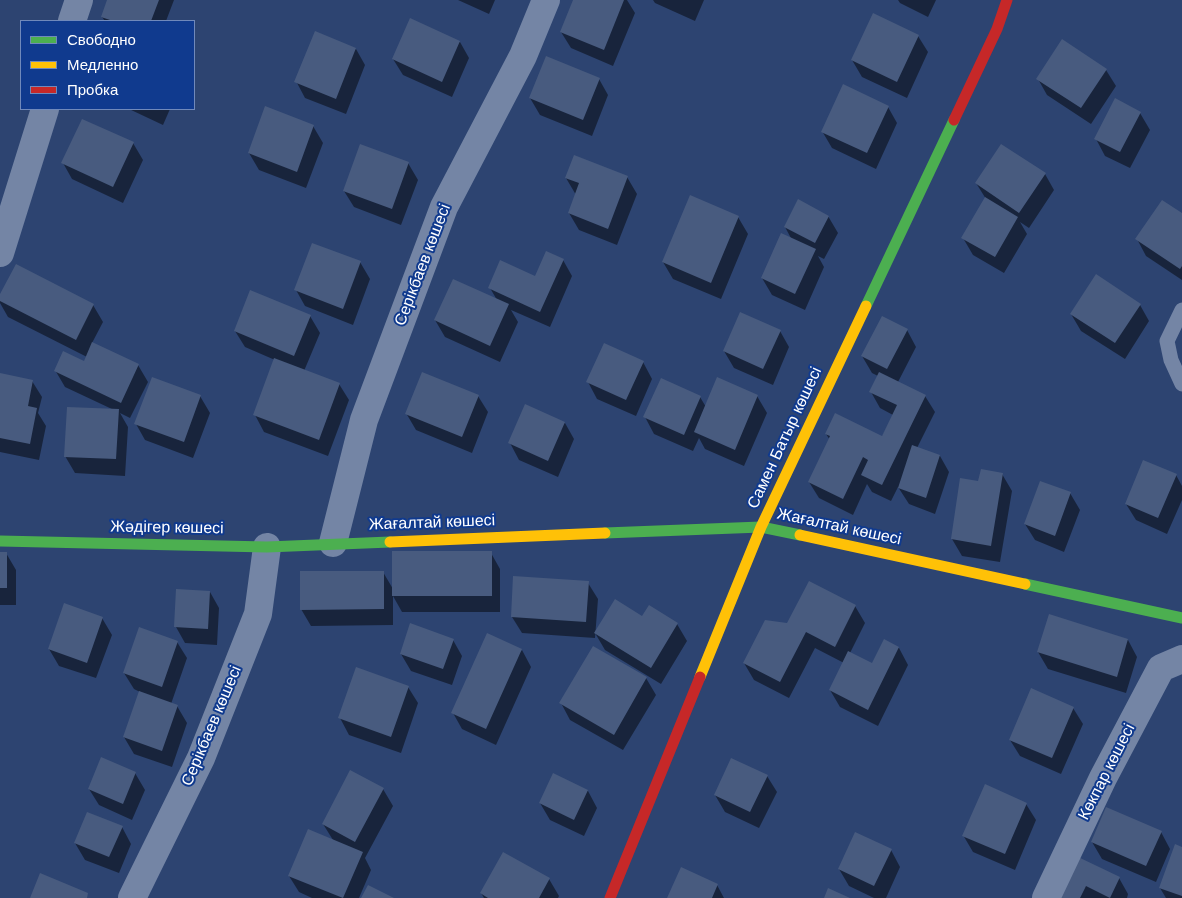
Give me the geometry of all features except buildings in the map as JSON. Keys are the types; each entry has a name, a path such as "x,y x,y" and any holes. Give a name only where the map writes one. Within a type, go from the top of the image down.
{"street":[{"path":"72,20 79,0"},
{"name":"Серікбаев көшесі","path":"333,543 364,420 444,207 524,56 546,0"},
{"name":"Самен Батыр көшесі","path":"610,898 761,526 997,29 1007,0"},
{"path":"0,253 45,110"},
{"name":"Жағалтай көшесі","path":"333,543 761,526 1182,618"},
{"name":"Жәдігер көшесі","path":"0,541 267,547 333,543"},
{"name":"Серікбаев көшесі","path":"132,898 201,758 258,614 267,547"},
{"name":"Көкпар көшесі","path":"1046,898 1103,778 1161,668 1182,658"}],"lane":[{"path":"1182,310 1167,341 1171,360 1182,384"}],"traffic: fast":[{"path":"866,306 954,120"},
{"path":"605,533 761,527 800,535"},
{"path":"0,541 267,547 390,542"},
{"path":"1025,584 1182,618"}],"traffic: slow":[{"path":"700,677 761,527 866,306"},
{"path":"390,542 605,533"},
{"path":"800,535 1025,584"}],"traffic: jam":[{"path":"954,120 997,29 1007,0"},
{"path":"610,898 700,677"}]}
